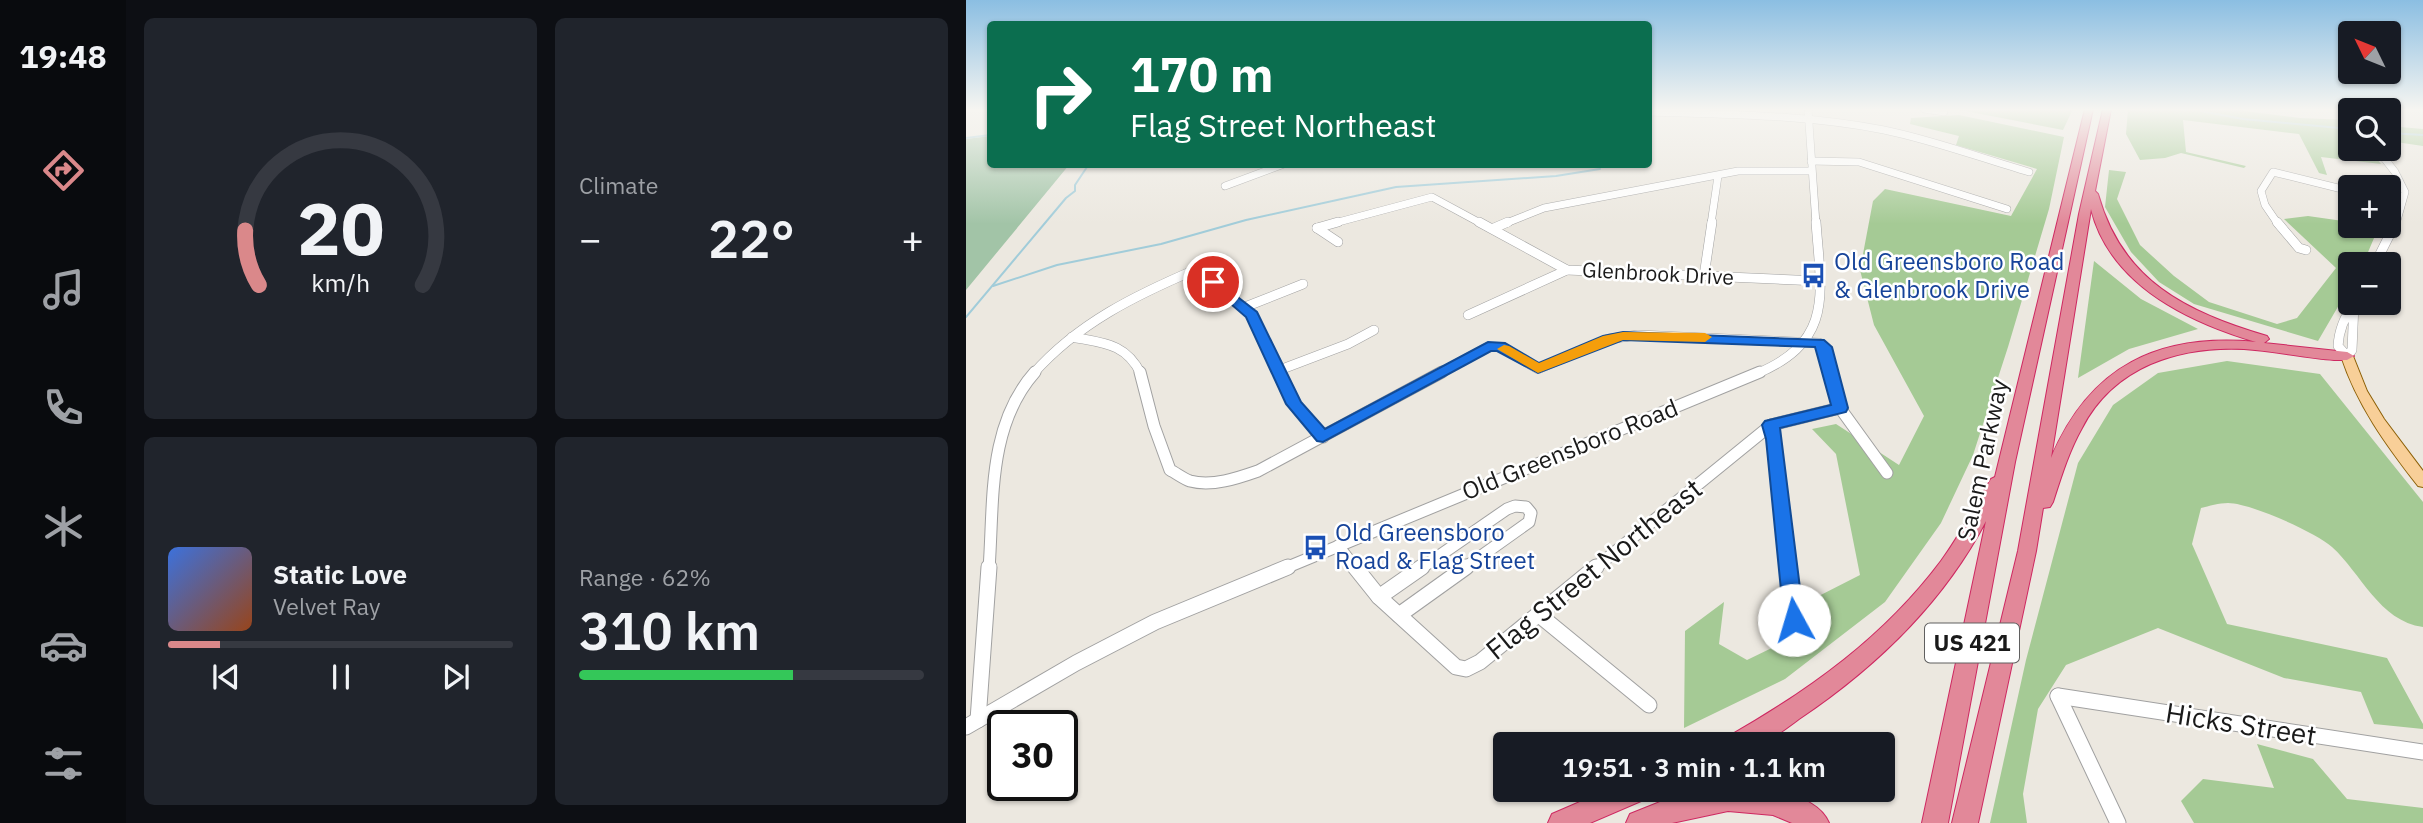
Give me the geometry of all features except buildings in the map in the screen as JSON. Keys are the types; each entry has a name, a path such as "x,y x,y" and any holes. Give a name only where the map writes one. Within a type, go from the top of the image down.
{"highway":[{"name":"Salem Parkway","path":"1935,823 2007,462 2080,147"},
{"name":"US 421","path":"1965,823 2027,551 2100,147"},
{"path":"2092,189 2098,218 2111,243 2139,276 2167,298 2201,318 2241,333 2347,356"},
{"path":"2027,551 2060,458 2077,420 2101,388 2126,369 2164,352 2214,345 2262,346 2347,356"},
{"path":"1757,732 1802,705 1894,632 1965,544 2007,462"},
{"path":"1639,823 1695,803 1732,798 1782,804 1816,823"},
{"path":"1561,823 1609,802"}],"main road":[{"path":"2347,356 2365,402 2423,482"}],"street":[{"name":"Old Greensboro Road","path":"966,727 1076,663 1155,622 1770,368 1787,358 1806,341 1819,317 1822,300 1810,147"},
{"path":"1943,147 2029,172"},
{"path":"1494,228 1544,208 1751,170 1859,162 2007,209"},
{"path":"1225,187 1274,168"},
{"path":"2306,250 2299,248 2270,213 2261,197 2262,188 2273,172 2338,188"},
{"path":"1704,276 1718,176"},
{"name":"Glenbrook Drive","path":"1338,242 1317,228 1432,197 1494,228 1567,270 1819,281"},
{"path":"978,720 998,441 1008,411 1030,377 1072,337 1130,299 1197,270 1252,315 1294,404 1323,437"},
{"path":"1468,315 1567,270"},
{"path":"1245,307 1303,284"},
{"path":"2347,356 2352,350 2354,315"},
{"path":"1277,371 1349,344 1374,330"},
{"path":"1072,337 1108,344 1133,358 1142,376 1154,426 1170,470 1190,481 1235,479 1286,458 1488,346 1500,346 1538,369 1623,336 1806,341 1824,347 1840,408 1888,473"},
{"name":"Flag Street Northeast","path":"1338,546 1379,597 1456,667 1466,668 1480,662 1770,425 1840,408"},
{"path":"1770,425 1774,439 1794,620"},
{"path":"1379,597 1507,509 1526,507 1531,513 1529,522 1399,615"},
{"path":"1538,614 1649,705"},
{"name":"Hicks Street","path":"2118,823 2058,696 2423,752"}],"green space":[{"path":"966,147 987,147 987,168 1067,168 966,290"},
{"path":"1964,147 2062,147 2049,209 2008,347 1973,455 1941,523 1885,602 1785,679 1684,728 1685,631 1724,602 1719,644 1747,660 1801,634 1807,602 1860,575 1836,454 1812,429 1836,424 1899,465 1924,416 1874,325 1860,270 1873,201 1885,189 2011,216 2037,169"},
{"path":"2133,147 2186,147 2186,152 2246,166 2244,168 2181,153 2165,158 2140,160"},
{"path":"2306,147 2338,147 2338,159 2321,157 2327,175 2319,173"},
{"path":"2355,161 2379,161 2381,164"},
{"path":"2109,170 2126,172 2117,199 2140,245 2174,276 2209,302 2277,324 2297,318 2336,268 2284,219 2308,216 2338,220 2338,238 2374,238 2368,252 2338,252 2338,307 2318,341 2194,304 2159,282 2131,252 2105,207"},
{"path":"2094,261 2141,299 2198,329 2129,349 2078,378"},
{"path":"2227,361 2320,374 2423,502 2423,627 2394,616 2324,541 2266,513 2228,503 2201,508 2192,544 2227,624 2387,658 2423,724 2423,729 2374,724 2361,692 2284,678 2158,628 2066,665 2038,709 2023,794 2027,823 1990,823 2026,660 2078,463 2113,405 2158,373"},
{"path":"2257,744 2313,759 2347,799 2423,808 2423,823 2194,823 2181,801 2203,779 2274,788"}],"waterway":[{"path":"966,317 1066,198 1075,191 1075,185 1086,168"},
{"path":"993,286 1057,265 1161,244 1246,220 1396,187 1556,176 1600,169"}],"slow traffic":[{"path":"1504,349 1538,369 1623,336 1705,337"}],"place":[{"name":"Old Greensboro Road & Glenbrook Drive","path":"1814,276"},
{"name":"Old Greensboro Road & Flag Street","path":"1315,547"}],"route":[{"path":"1213,282 1252,315 1294,404 1323,437 1488,346 1500,346 1538,369 1623,336 1819,343 1824,347 1840,408 1770,425 1774,439 1794,620"}]}
